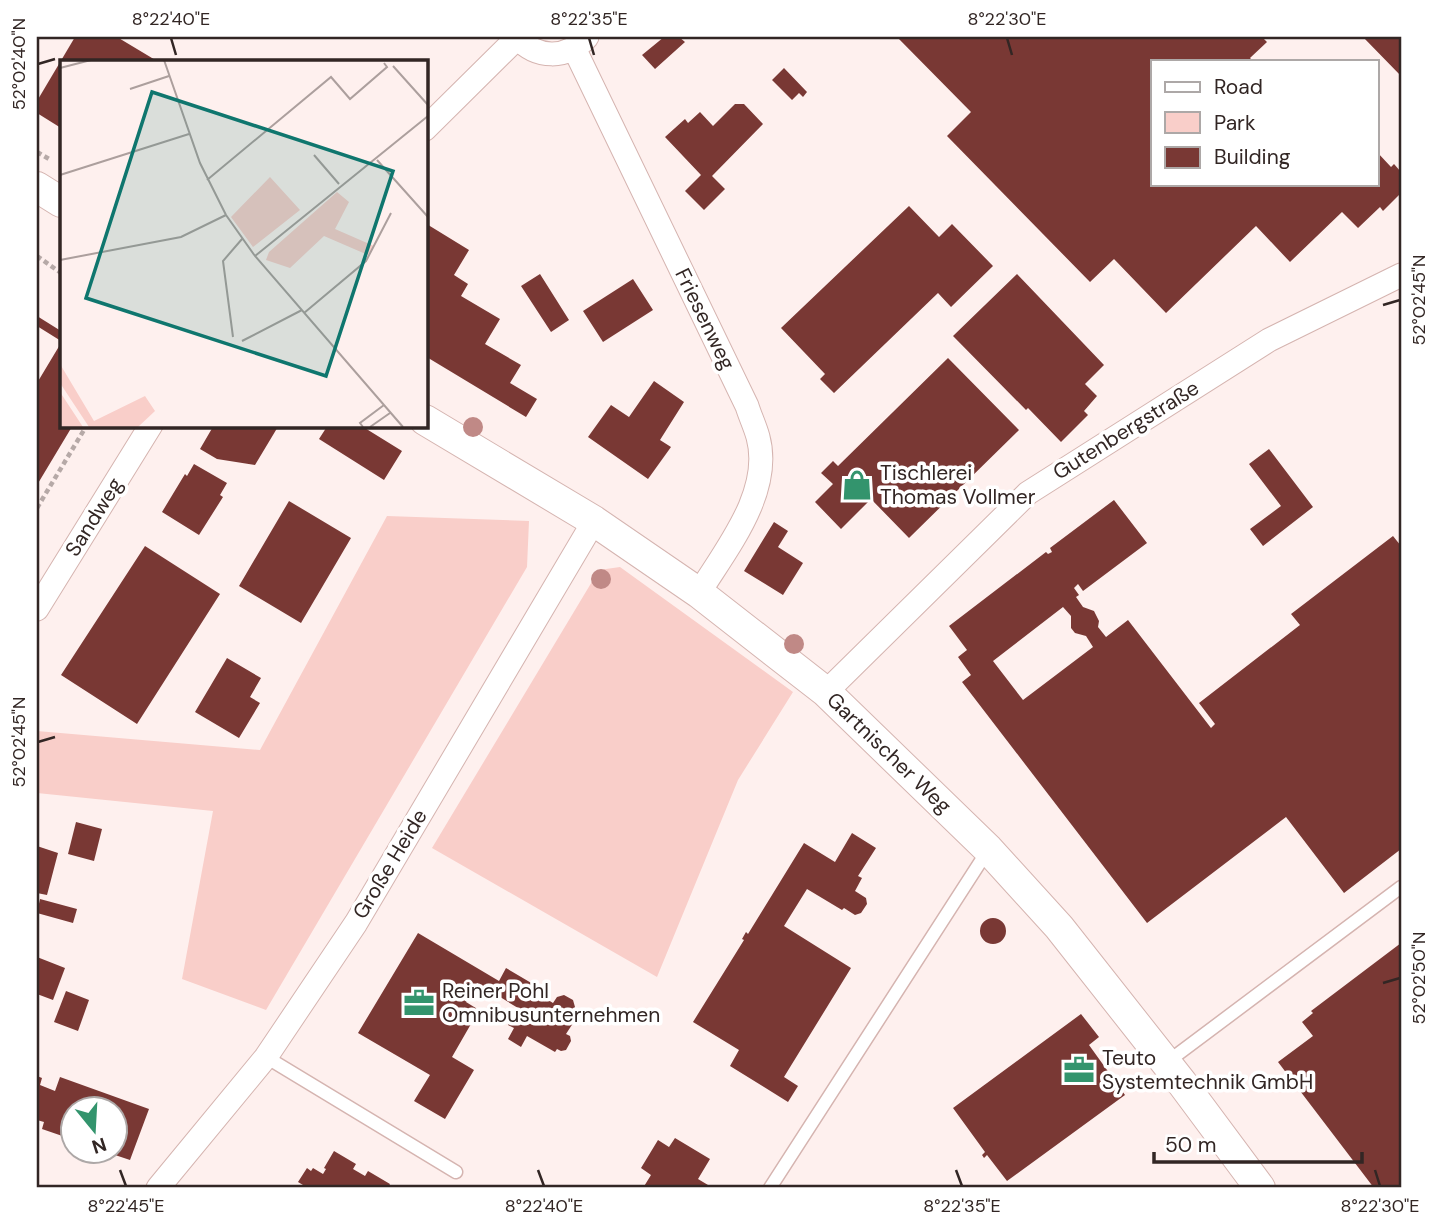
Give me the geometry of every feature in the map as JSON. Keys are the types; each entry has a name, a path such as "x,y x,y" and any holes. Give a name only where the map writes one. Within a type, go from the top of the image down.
{"street":[{"name":"Friesenweg","path":"427,127 517,37 526,47 550,55 581,43 747,406 759,439 760,475 752,503 699,593"},
{"path":"37,187 60,201"},
{"name":"Gutenbergstraße","path":"826,692 1028,493 1269,340 1401,275"},
{"name":"Gartnischer Weg","path":"427,420 594,521 699,593 826,692 988,849 1059,926 1260,1188"},
{"name":"Sandweg","path":"37,609 149,427"},
{"name":"Große Heide","path":"158,1188 266,1057 356,923 594,521"}],"lane":[{"path":"770,1188 988,849"},
{"path":"1166,1063 1401,887"},
{"path":"266,1057 456,1172"}],"path":[{"path":"37,256 60,272"},
{"path":"37,508 86,427"}],"green space":[{"path":"387,516 529,521 527,567 266,1010 182,979 213,811 37,793 37,731 260,750"},
{"path":"620,567 793,692 738,780 657,977 432,848 599,570"}],"building":[{"path":"75,37 117,37 155,60 61,60"},
{"path":"664,37 679,37 685,42 655,69 642,55"},
{"path":"897,37 1262,37 1267,42 1250,58 1252,60 1151,60 1151,186 1378,186 1378,153 1391,167 1394,164 1401,172 1401,193 1383,211 1380,207 1358,228 1342,212 1290,262 1256,226 1166,313 1114,259 1090,282 947,136 971,112"},
{"path":"1363,37 1401,37 1401,76"},
{"path":"60,62 60,127 37,113 37,101"},
{"path":"784,68 807,92 803,97 799,93 792,100 772,80"},
{"path":"735,104 744,104 763,124 712,176 725,189 704,210 685,191 701,175 665,137 685,119 688,123 700,112 713,126"},
{"path":"909,206 939,237 952,224 993,266 951,307 938,293 834,393 820,379 825,374 781,328"},
{"path":"427,224 469,250 454,275 468,284 461,296 500,319 485,344 521,365 510,383 537,399 526,417 427,357"},
{"path":"540,274 569,320 551,332 521,286"},
{"path":"1017,274 1104,365 1085,384 1097,396 1084,411 1088,415 1061,442 953,336"},
{"path":"633,279 653,310 603,342 583,311"},
{"path":"37,316 60,330 60,340 37,326"},
{"path":"60,345 60,427 72,427 37,485 37,383"},
{"path":"948,358 1019,430 909,538 871,499 841,529 815,502 833,484 821,473 833,461 838,466"},
{"path":"654,381 684,402 660,440 671,447 648,479 588,437 611,405 629,417"},
{"path":"213,427 278,427 255,465 217,459 200,449"},
{"path":"327,427 363,427 402,451 384,480 319,439"},
{"path":"1269,449 1313,507 1263,546 1250,529 1281,506 1249,464"},
{"path":"194,464 227,483 220,495 223,497 199,535 162,512"},
{"path":"1114,500 1147,543 1083,591 1078,584 1074,588 1079,595 1076,597 1083,607 1094,611 1099,621 1098,627 1106,637 1128,620 1211,728 1215,724 1199,703 1300,625 1291,614 1393,536 1401,546 1401,849 1344,893 1286,817 1147,923 962,682 971,675 958,657 967,650 949,626 1046,552 1052,552 1050,548","holes":["1063,607 1071,616 1071,628 1075,633 1086,636 1093,647 1023,700 993,661"]},
{"path":"289,501 351,538 301,623 239,586"},
{"path":"774,522 788,531 778,547 803,563 783,595 744,571"},
{"path":"145,546 220,594 137,724 61,675"},
{"path":"227,658 261,678 250,697 260,703 239,738 195,712"},
{"path":"76,822 102,829 94,861 68,854"},
{"path":"852,833 876,848 858,876 862,878 855,891 866,898 867,904 861,913 855,915 844,908 842,910 807,889 784,926 851,968 784,1077 798,1086 788,1102 730,1066 739,1050 693,1022 744,940 742,939 746,932 748,934 804,843 835,862"},
{"path":"37,846 58,853 47,895 37,893"},
{"path":"40,899 77,909 73,923 37,913"},
{"path":"993,918 1002,922 1006,931 1002,940 993,944 984,940 980,931 984,922"},
{"path":"418,933 499,981 506,968 533,984 530,989 553,1003 557,997 564,995 573,1000 575,1007 571,1014 577,1017 566,1034 571,1041 566,1050 557,1049 555,1052 527,1036 521,1047 508,1039 514,1028 508,1025 518,1008 477,983 466,1002 479,1010 452,1057 474,1070 445,1119 414,1101 430,1075 358,1033"},
{"path":"1401,943 1401,1188 1374,1188 1278,1062 1313,1036 1302,1022 1313,1013 1311,1011"},
{"path":"37,957 65,968 53,1000 37,994"},
{"path":"66,991 89,1000 78,1031 54,1022"},
{"path":"1081,1014 1099,1037 1089,1045 1125,1095 1007,1181 987,1155 984,1158 982,1155 985,1152 953,1108"},
{"path":"37,1076 42,1078 40,1085 55,1091 60,1077 113,1096 60,1096 60,1135 42,1129 44,1122 37,1120"},
{"path":"130,1102 149,1109 130,1160"},
{"path":"675,1138 710,1159 698,1179 713,1188 643,1188 651,1175 641,1168 658,1140 669,1147"},
{"path":"334,1151 356,1164 353,1169 365,1176 368,1171 390,1184 388,1188 301,1188 303,1185 298,1182 307,1168 311,1171 313,1168 323,1174"}],"place":[{"name":"Tischlerei Thomas Vollmer","path":"857,485"},
{"name":"Reiner Pohl Omnibusunternehmen","path":"419,1003"},
{"name":"Teuto Systemtechnik GmbH","path":"1079,1070"}]}
